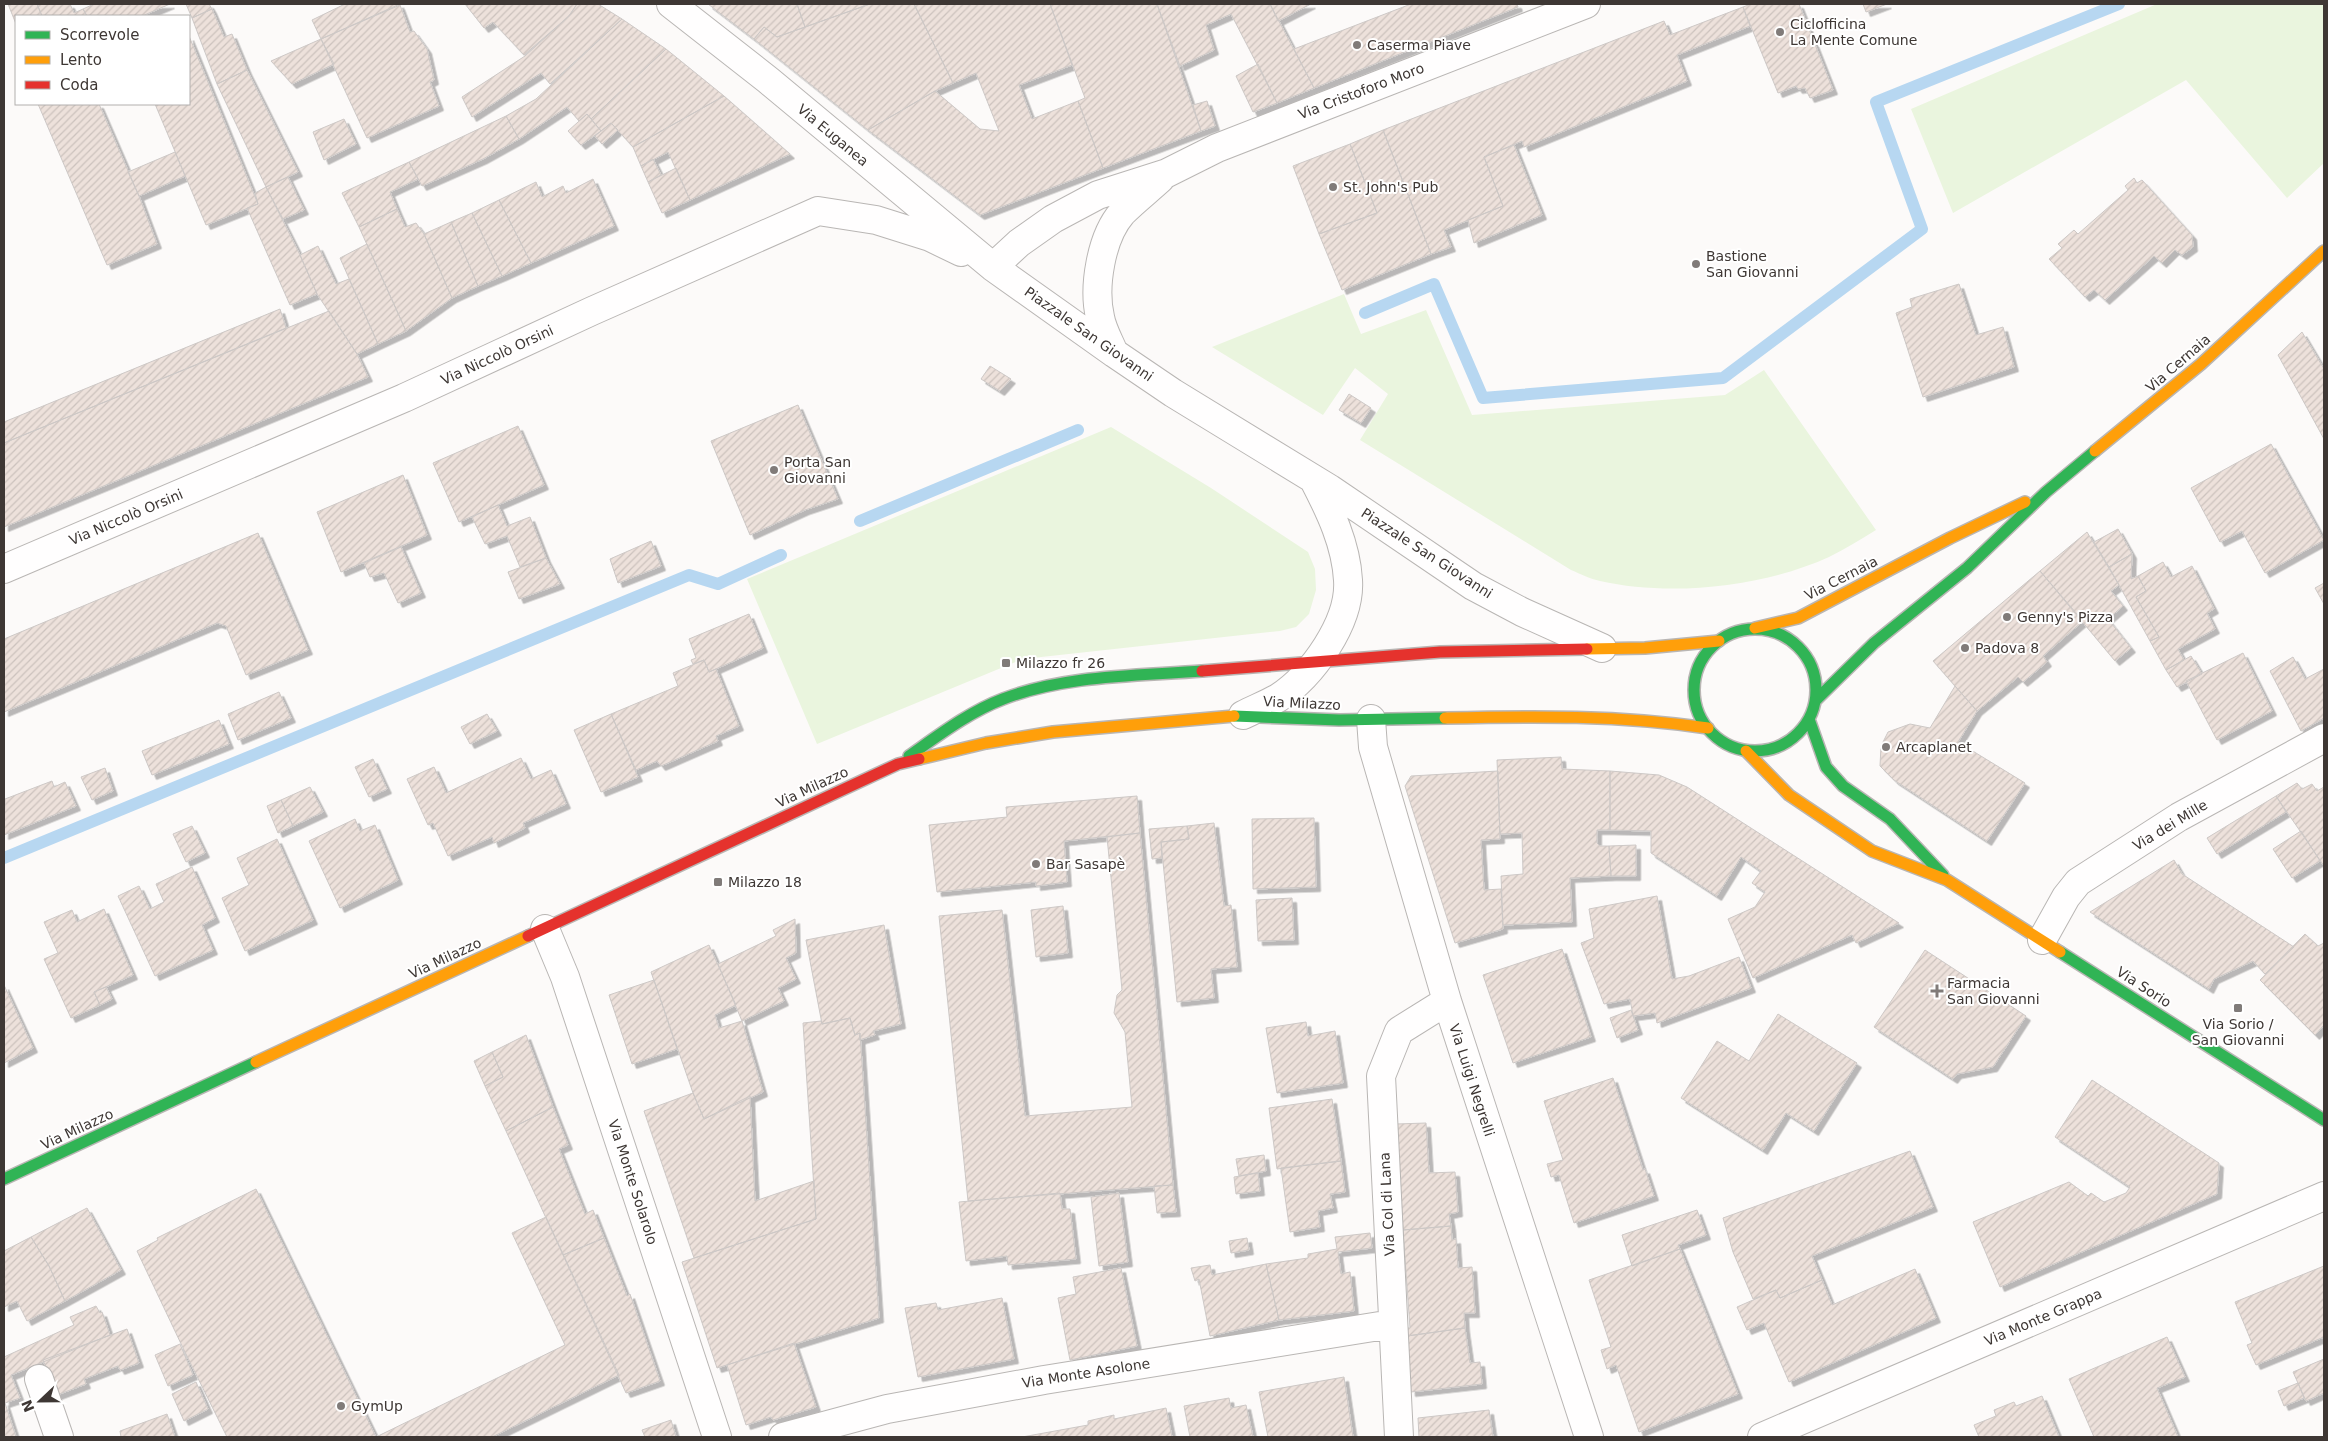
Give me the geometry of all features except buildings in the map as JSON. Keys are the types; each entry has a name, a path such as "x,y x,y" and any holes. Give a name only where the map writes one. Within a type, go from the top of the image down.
{"main road":[{"name":"Via Cernaia","path":"1816,700 1874,643 1966,568 2046,492 2201,364 2324,251"},
{"name":"Via Cernaia","path":"1754,629 1798,618 1950,538 2046,492"},
{"name":"Piazzale San Giovanni","path":"1754,629 1775,632 1798,648 1807,658 1815,678 1816,700 1810,719 1798,734 1783,745 1765,751 1746,751 1732,747 1708,728 1699,714 1695,698 1695,682 1703,659 1719,641 1730,634 1754,629"},
{"name":"Piazzale San Giovanni","path":"1602,648 1645,648 1719,641"},
{"name":"Via Milazzo","path":"4,1179 898,764 959,720 996,701 1034,687 1068,682 1440,652 1602,648"},
{"name":"Via Milazzo","path":"898,764 986,743 1053,732 1243,715 1339,720 1562,715 1674,723 1708,728"},
{"name":"Via Sorio","path":"1810,719 1826,767 1850,792 1890,819 1947,880"},
{"name":"Via Sorio","path":"1746,751 1789,795 1872,851 1947,880 2324,1120"}],"street":[{"name":"Via Euganea","path":"671,4 768,80 994,267"},
{"name":"Via Cristoforo Moro","path":"994,267 1019,243 1053,219 1098,195 1167,173 1217,148 1586,4"},
{"name":"Via Cristoforo Moro","path":"1114,353 1100,317 1099,300 1098,276 1109,236 1121,214 1167,173"},
{"name":"Via Niccolò Orsini","path":"4,569 404,398 592,311 818,211 876,220 921,234 994,267"},
{"name":"Piazzale San Giovanni","path":"994,267 1114,353 1313,478 1473,586 1522,612 1602,648"},
{"path":"1243,715 1279,697 1317,661 1339,624 1346,606 1349,581 1338,530 1313,478"},
{"name":"Via Luigi Negrelli","path":"1371,719 1376,758 1447,1001 1589,1437"},
{"name":"Via dei Mille","path":"2042,940 2066,897 2078,882 2179,817 2324,738"},
{"name":"Via Monte Solarolo","path":"545,929 563,970 717,1437"},
{"name":"Via Col di Lana","path":"1399,1437 1381,1076 1399,1031 1447,1001"},
{"name":"Via Monte Grappa","path":"1762,1437 2324,1196"},
{"name":"Via Monte Asolone","path":"783,1437 887,1409 1044,1380 1392,1324"},
{"path":"39,1379 59,1437"}],"green space":[{"path":"2157,4 2324,4 2324,163 2287,198 2186,80 1953,213 1911,109"},
{"path":"1344,294 1361,334 1426,310 1472,415 1725,395 1764,370 1876,530 1829,557 1775,576 1746,582 1686,588 1656,588 1628,586 1589,578 1571,570 1360,440 1388,394 1355,368 1323,415 1212,347"},
{"path":"1111,427 1211,488 1308,552 1315,569 1316,590 1309,614 1296,627 1280,631 1023,659 817,744 747,579"}],"waterway":[{"path":"1365,313 1434,284 1483,398 1723,378 1922,229 1876,102 2119,4"},
{"path":"860,521 1078,430"},
{"path":"4,858 689,575 718,584 781,555"}],"traffic: fast":[{"path":"1816,700 1874,643 1967,568 2046,492 2095,451"},
{"path":"1755,629 1767,630 1778,634 1789,639 1798,647 1806,656 1811,667 1815,678 1816,690 1815,702 1811,713 1806,724 1798,733 1789,741 1778,746 1767,750 1755,751 1743,750 1732,746 1721,741 1712,733 1704,724 1699,713 1695,702 1694,690 1695,678 1699,667 1704,656 1712,647 1721,639 1732,634 1743,630 1755,629"},
{"path":"909,756 954,724 978,710 1027,691 1051,685 1101,678 1202,671"},
{"path":"1234,716 1339,720 1445,718"},
{"path":"1809,719 1826,767 1843,786 1890,819 1943,875"},
{"path":"2060,952 2324,1120"},
{"path":"4,1179 256,1062"}],"traffic: slow":[{"path":"2095,451 2201,364 2324,251"},
{"path":"1755,628 1798,618 1950,538 2025,502"},
{"path":"1587,649 1645,648 1719,641"},
{"path":"919,759 986,743 1053,732 1234,716"},
{"path":"1445,718 1544,717 1609,719 1708,728"},
{"path":"1746,751 1789,795 1872,851 1947,880 2060,952"},
{"path":"256,1062 528,936"}],"traffic: jam":[{"path":"1202,671 1440,652 1587,649"},
{"path":"528,936 898,764 919,759"}],"place":[{"name":"Ciclofficina La Mente Comune","path":"1780,32"},
{"name":"Caserma Piave","path":"1357,45"},
{"name":"St. John's Pub","path":"1333,187"},
{"name":"Bastione San Giovanni","path":"1696,264"},
{"name":"Porta San Giovanni","path":"774,470"},
{"name":"Genny's Pizza","path":"2007,617"},
{"name":"Padova 8","path":"1965,648"},
{"name":"Milazzo fr 26","path":"1006,663"},
{"name":"Arcaplanet","path":"1886,747"},
{"name":"Bar Sasapè","path":"1036,864"},
{"name":"Milazzo 18","path":"718,882"},
{"name":"Farmacia San Giovanni","path":"1937,991"},
{"name":"Via Sorio / San Giovanni","path":"2238,1008"},
{"name":"GymUp","path":"341,1406"}]}
